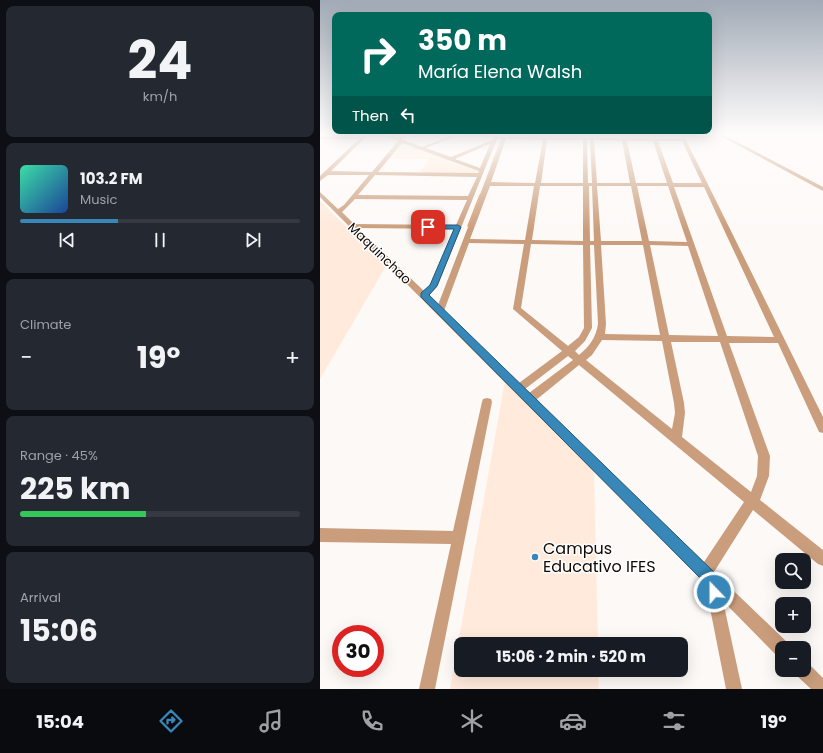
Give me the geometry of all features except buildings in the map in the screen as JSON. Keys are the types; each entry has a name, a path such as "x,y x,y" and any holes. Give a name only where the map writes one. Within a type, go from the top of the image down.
{"street":[{"path":"320,179 334,166"},
{"path":"338,212 346,207 379,166"},
{"path":"468,166 481,172"},
{"path":"424,295 433,286 483,166"},
{"path":"440,312 494,166"},
{"path":"541,166 517,309 823,559"},
{"path":"518,389 582,339 588,328 587,166"},
{"path":"529,399 580,360 592,349 600,337 602,324 595,184 592,166"},
{"path":"630,166 680,410 676,439"},
{"path":"664,166 764,456 763,476 759,489 708,576 734,689"},
{"path":"697,166 823,428"},
{"path":"779,166 823,189"},
{"path":"328,172 481,172"},
{"path":"487,184 706,185"},
{"name":"Maquinchao","path":"320,194 775,642"},
{"path":"354,197 470,198"},
{"path":"353,226 458,227"},
{"path":"466,242 691,244"},
{"path":"600,337 780,340"},
{"path":"427,689 487,402"},
{"path":"320,535 458,538"},
{"path":"810,677 823,689"}],"shaded area":[{"path":"424,166 466,166 479,171 474,174 419,173"},
{"path":"320,201 386,266 320,379"},
{"name":"Campus Educativo IFES","path":"505,381 594,470 598,637 459,637"},
{"name":"Campus Educativo IFES","path":"454,667 454,677 598,677 599,689 450,689"}],"waterway":[{"path":"480,196 491,166"},
{"path":"468,226 480,195"}],"place":[{"name":"Campus Educativo IFES","path":"535,557"}],"route":[{"path":"428,227 458,227 433,286 430,291 424,295 711,579 714,592"}]}
